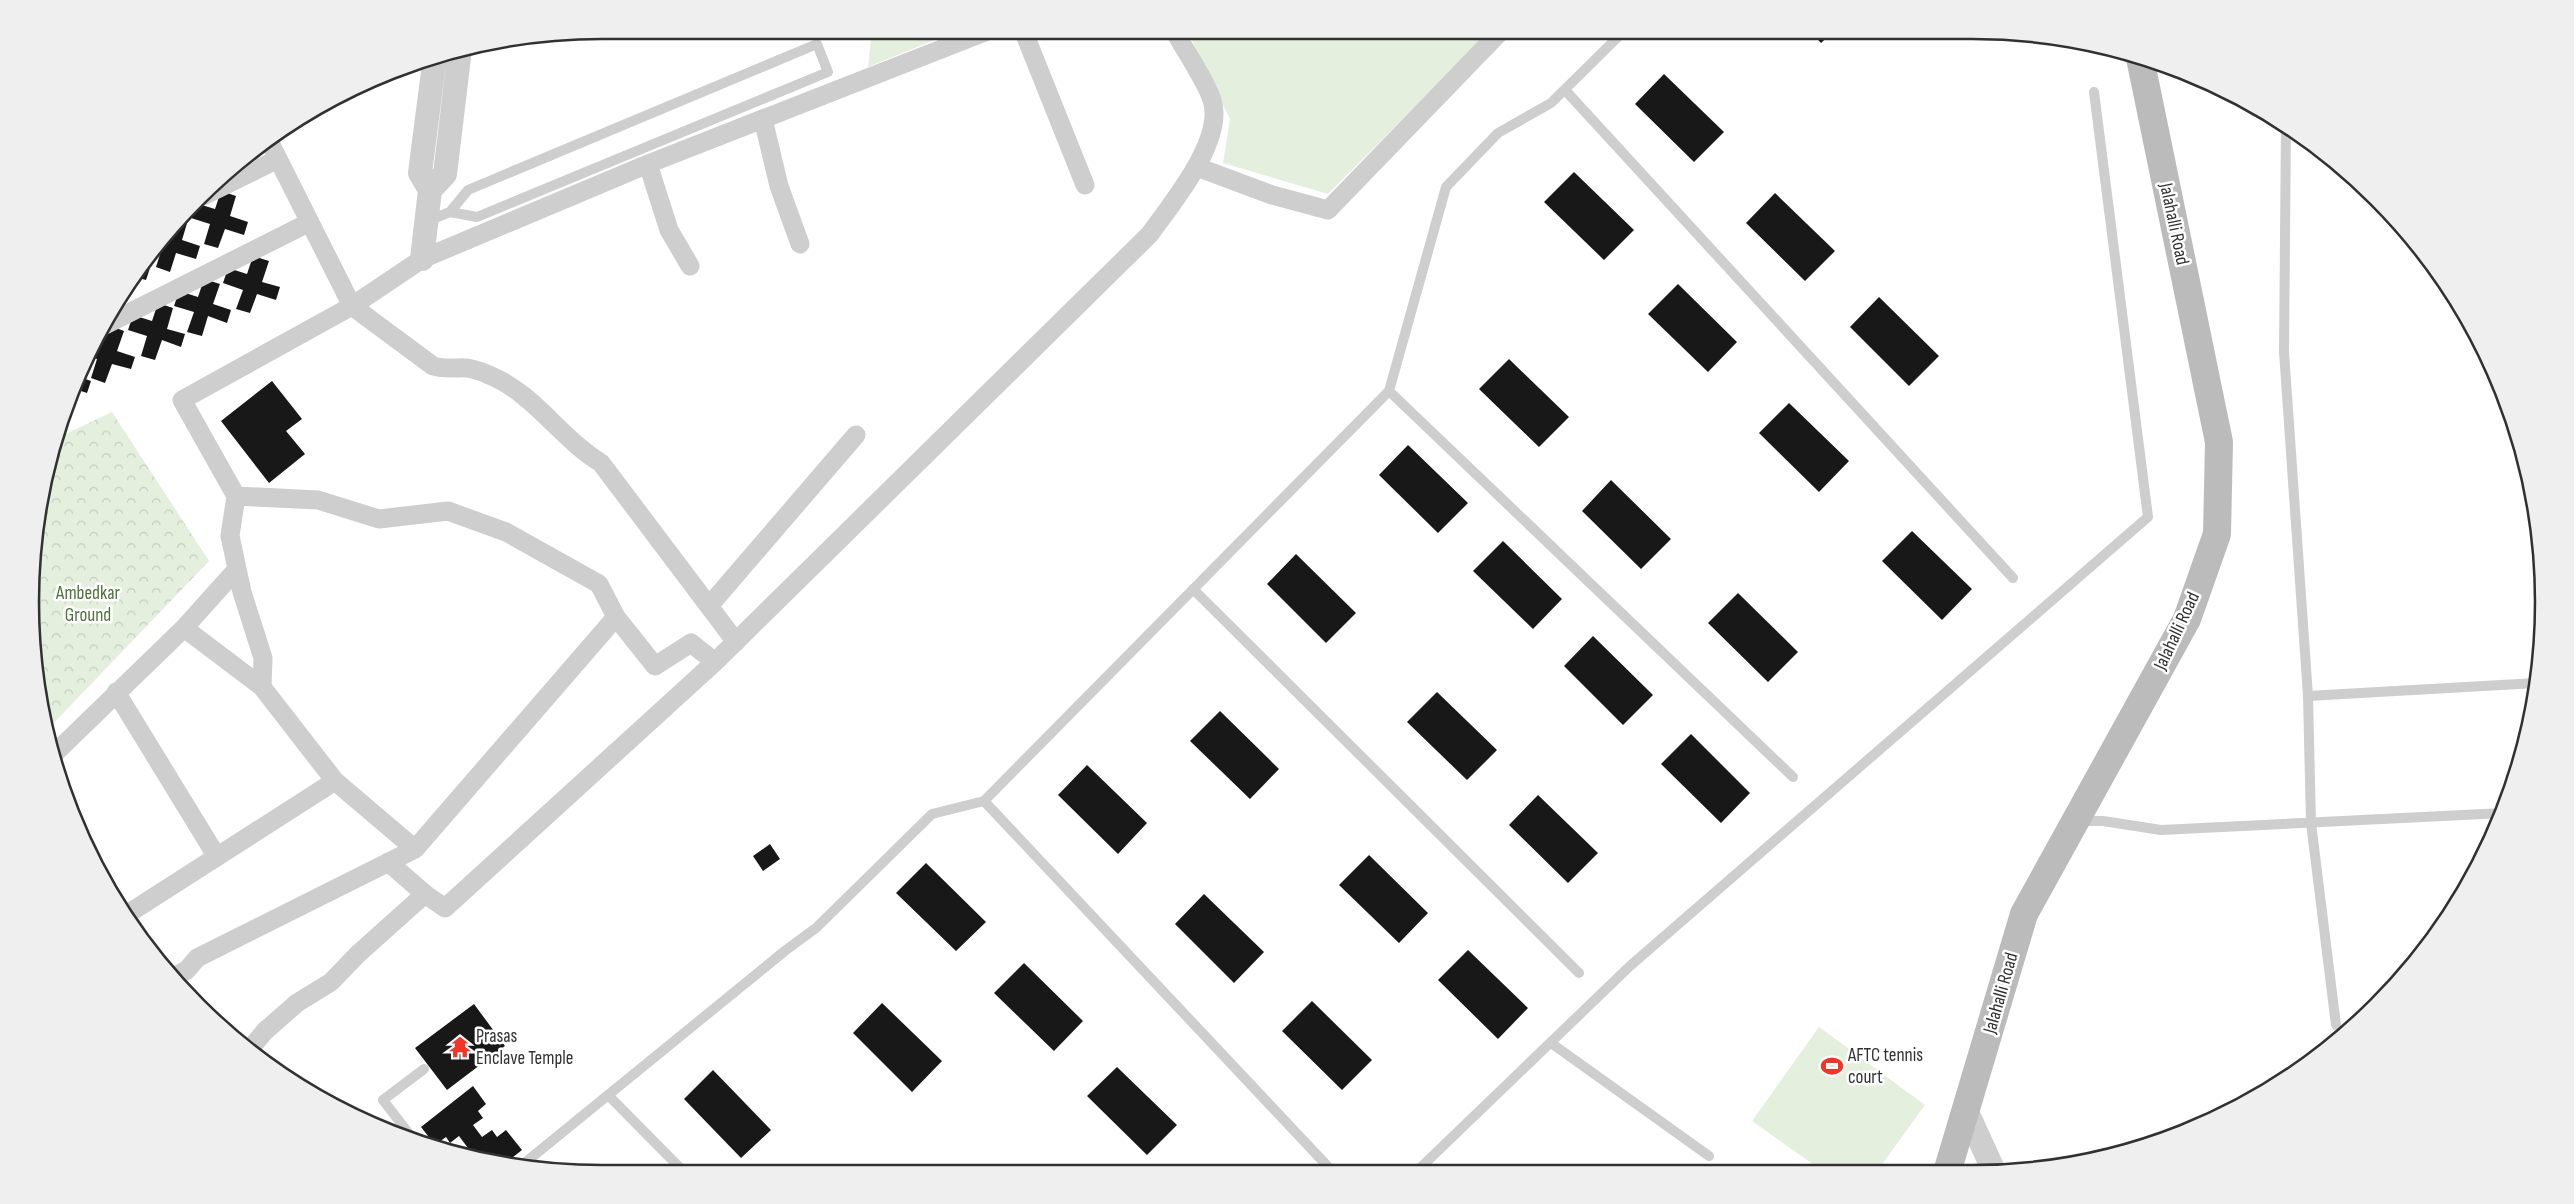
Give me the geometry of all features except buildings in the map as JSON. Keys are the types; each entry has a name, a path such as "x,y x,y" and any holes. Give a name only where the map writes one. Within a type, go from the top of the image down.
{"main road":[{"name":"Jalahalli Road","path":"1949,1165 2024,914 2188,619 2217,534 2219,442 2142,65"}],"street":[{"path":"262,687 263,658 242,592 230,536 236,496 182,400 352,306 422,259 648,164 967,39"},
{"path":"1028,39 1085,185"},
{"path":"388,862 425,894 445,908 736,642 1150,234 1197,167 1216,121 1212,100 1179,39"},
{"path":"1197,167 1272,195 1328,210 1493,39"},
{"path":"422,259 430,190 445,174 459,57"},
{"path":"430,190 420,173 434,65"},
{"path":"763,119 779,186 800,244"},
{"path":"272,146 352,306 433,366 445,370 460,367 488,374 528,398 585,453 601,463 736,642"},
{"path":"224,186 278,159"},
{"path":"648,164 669,230 690,266"},
{"path":"114,321 310,222"},
{"path":"709,606 856,434"},
{"path":"236,496 318,500 379,519 448,511 506,532 599,584 616,617 655,666 691,643 715,662"},
{"path":"58,750 184,628 237,569"},
{"path":"180,974 187,970 197,958 415,849 616,617"},
{"path":"184,628 262,687 335,781 415,849"},
{"path":"116,692 217,857"},
{"path":"132,911 335,781"},
{"path":"254,1044 265,1031 297,1003 331,982 358,954 425,894"},
{"path":"1966,1110 1991,1164"}],"lane":[{"path":"528,1160 786,950 816,928 932,814 984,802 1389,391 1446,187 1498,133 1551,104 1616,39"},
{"path":"426,222 450,212 468,190 818,44 828,72 477,217 450,212"},
{"path":"1565,90 2013,578"},
{"path":"1423,1165 1630,966 2148,517 2094,92"},
{"path":"2286,135 2284,352 2308,696 2311,823 2336,1025"},
{"path":"1389,391 1792,777"},
{"path":"1194,589 1580,973"},
{"path":"2308,696 2529,683"},
{"path":"984,802 1326,1165"},
{"path":"2076,821 2103,821 2161,830 2494,813"},
{"path":"1551,1043 1710,1156"},
{"path":"404,1129 383,1100 424,1069"},
{"path":"608,1096 677,1165"}],"green space":[{"path":"871,39 937,39 868,67"},
{"path":"1191,39 1482,39 1328,194 1223,163 1230,119"},
{"name":"Ambedkar Ground","path":"112,412 209,561 53,724 40,639 40,565 50,492 65,434"},
{"name":"AFTC tennis court","path":"1819,1027 1925,1105 1882,1165 1814,1165 1752,1121"}],"place":[{"name":"Prasas Enclave Temple","path":"460,1047"},
{"name":"AFTC tennis court","path":"1832,1066"}]}
